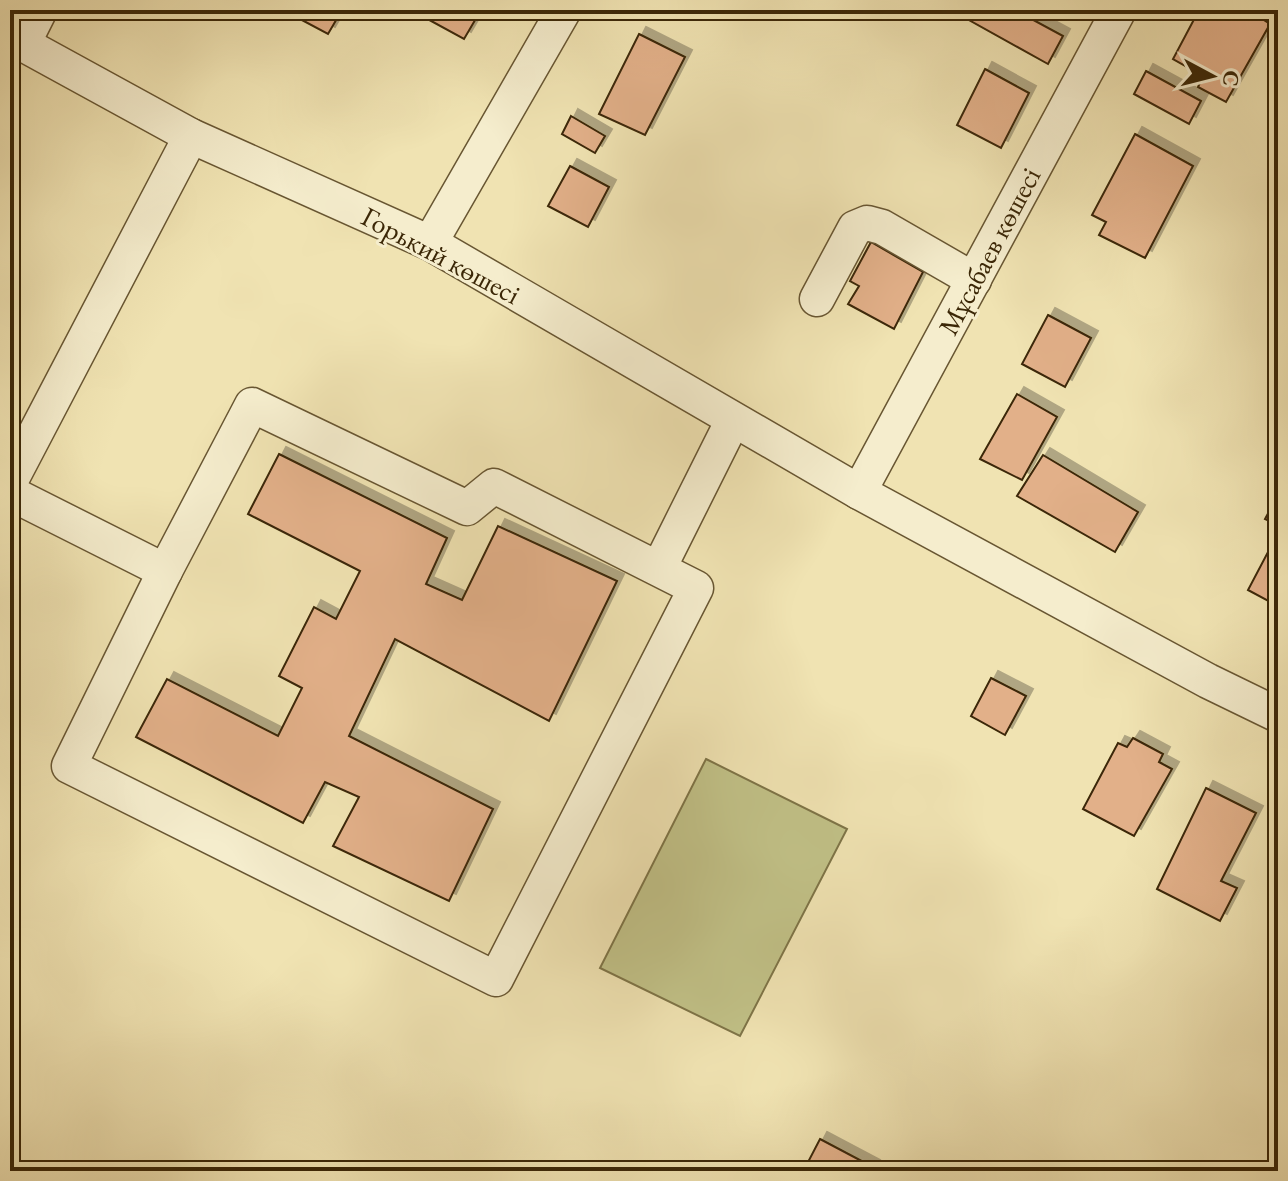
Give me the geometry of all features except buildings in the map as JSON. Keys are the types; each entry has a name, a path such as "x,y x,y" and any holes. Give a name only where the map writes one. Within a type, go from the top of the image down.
{"street":[{"path":"16,43 40,10"},
{"path":"430,243 564,10"},
{"name":"Мұсабаев көшесі","path":"859,492 1119,10"},
{"name":"Горький көшесі","path":"16,43 191,136 430,243 859,492 1208,681 1278,715"},
{"path":"10,482 191,136"},
{"path":"817,299 855,228 867,223 882,227 974,280"},
{"path":"252,405 467,508 494,486 696,588 496,979 69,766 165,571 252,405"},
{"path":"659,568 733,420"},
{"path":"10,493 165,571"}],"green space":[{"path":"706,759 847,829 740,1036 600,968"}]}
